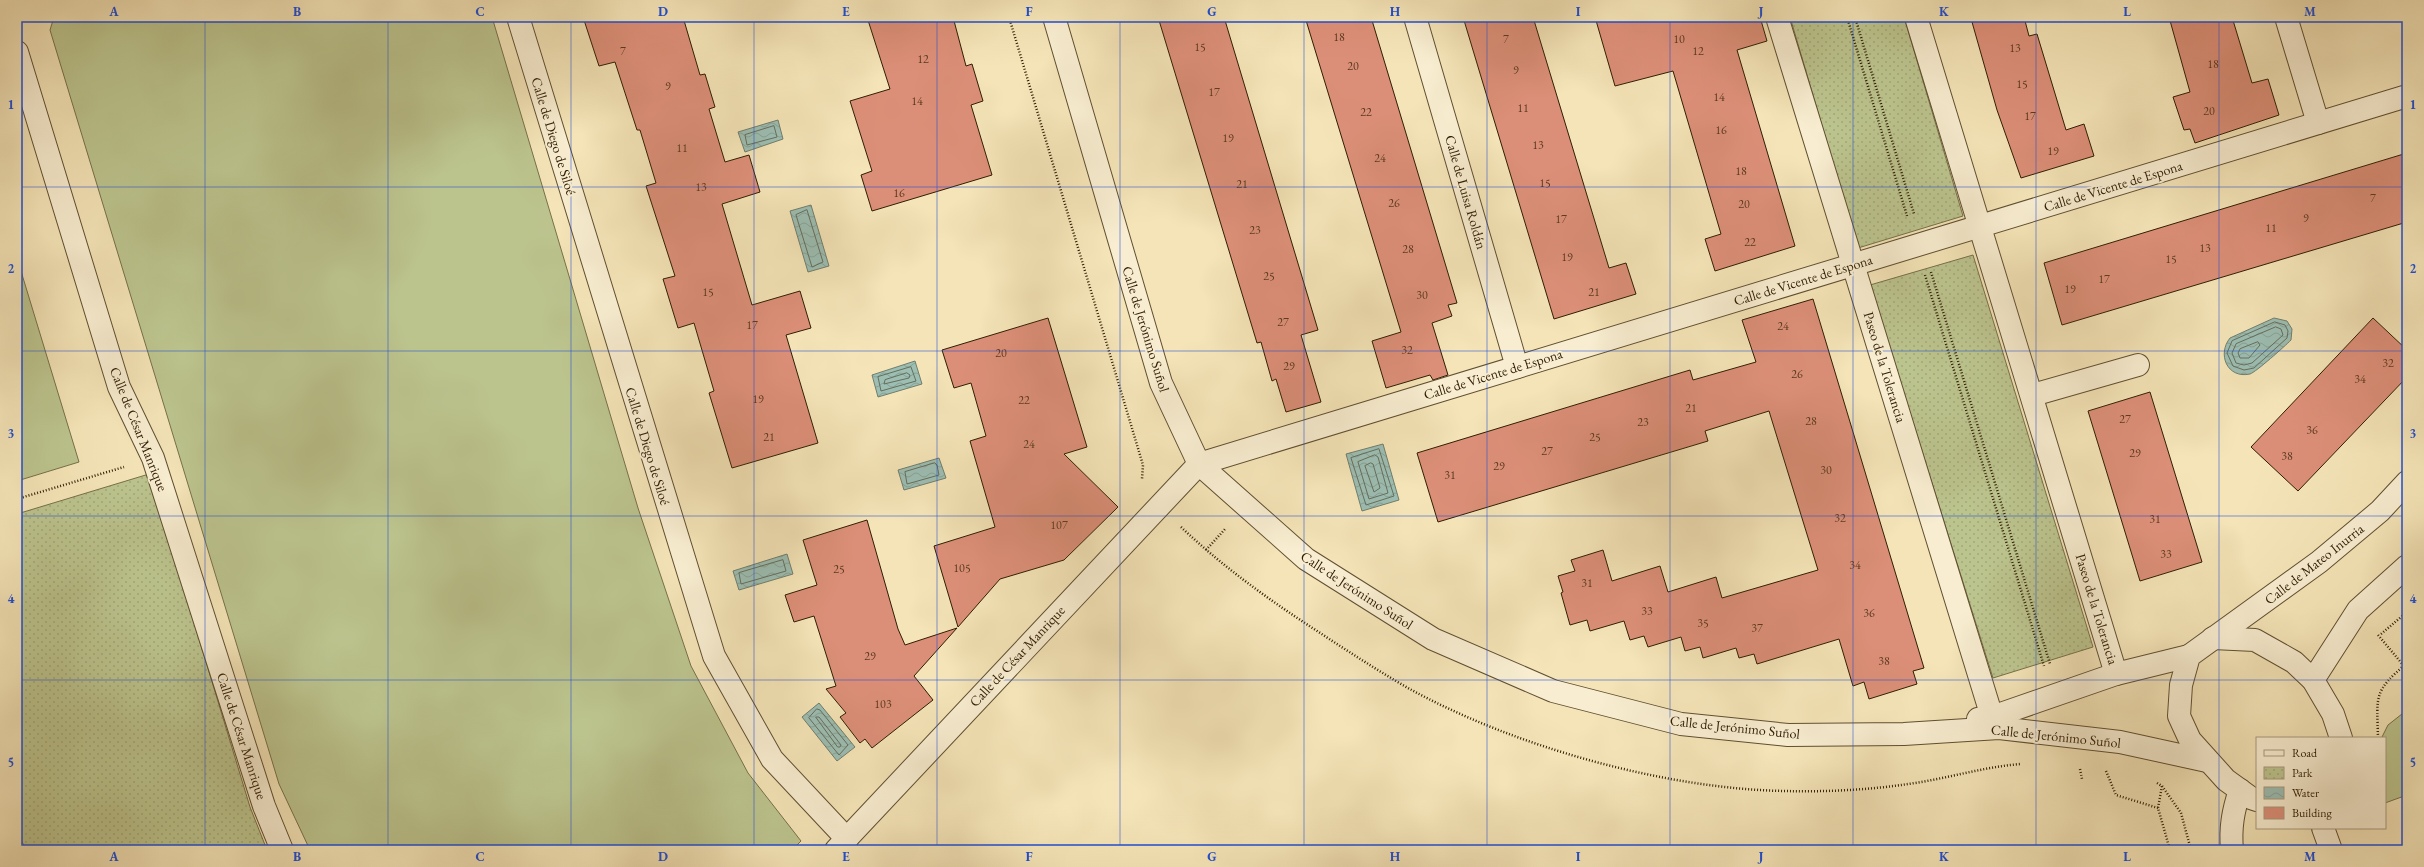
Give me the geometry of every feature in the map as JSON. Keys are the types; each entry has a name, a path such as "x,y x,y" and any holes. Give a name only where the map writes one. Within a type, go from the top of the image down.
{"street":[{"name":"Calle de Diego de Siloé","path":"518,17 714,656 772,759 841,844"},
{"name":"Calle de Jerónimo Suñol","path":"1054,17 1161,383 1199,464 1306,559 1433,639 1553,691 1681,724 1788,735 1904,734 1999,728 2088,738 2207,761"},
{"name":"Calle de Luisa Roldán","path":"1415,17 1517,367"},
{"name":"Paseo de la Tolerancia","path":"1777,17 1992,717"},
{"name":"Paseo de la Tolerancia","path":"1916,17 1979,226 2033,395 2116,674"},
{"path":"2286,17 2318,123"},
{"name":"Calle de César Manrique","path":"17,52 119,387 153,458 264,806 282,850"},
{"name":"Calle de Vicente de Espona","path":"1199,464 2407,96"},
{"path":"2033,395 2138,365"},
{"name":"Calle de César Manrique","path":"841,844 1199,464"},
{"name":"Calle de Mateo Inurria","path":"2189,656 2264,604 2319,562 2380,511 2407,482"},
{"path":"2313,680 2358,610 2407,566"},
{"path":"2213,638 2255,640 2294,662 2313,680 2333,714 2341,737"},
{"name":"Calle de Jerónimo Suñol","path":"1904,734 1992,717 2116,674 2189,656"},
{"path":"2189,656 2181,685 2180,716 2190,740 2207,761 2248,795 2231,831 2232,850"},
{"path":"2323,829 2331,850"}],"path":[{"path":"1009,17 1143,465 1140,489 1206,550 1263,594 1360,659 1410,689 1480,722 1538,745 1607,764 1672,778 1730,787 1785,791 1908,785 2001,765 2024,763"},
{"path":"1847,17 2060,693"},
{"path":"1855,17 1919,244 2045,668"},
{"path":"17,499 153,458"},
{"path":"2379,636 2407,612"},
{"path":"2378,737 2377,702 2384,684 2407,663"},
{"path":"2088,738 2102,763 2116,795 2158,808"},
{"path":"2160,751 2162,786 2158,808 2170,850"},
{"path":"2156,783 2162,786 2181,813 2191,850"}],"green space":[{"path":"54,17 492,17 638,508 691,666 748,773 801,841 792,850 310,850 279,784 50,30"},
{"path":"1790,17 1904,17 1963,216 1858,248"},
{"path":"1973,255 2093,647 1993,678 1870,285"},
{"path":"17,258 79,462 17,481"},
{"path":"149,474 250,807 267,850 27,850 17,834 17,514"},
{"path":"2407,710 2407,795 2386,803 2386,737 2382,737 2388,725"}],"water":[{"path":"778,120 783,139 745,152 738,132"},
{"path":"811,205 829,266 808,272 790,211"},
{"path":"2274,318 2287,321 2292,329 2291,340 2264,364 2250,374 2242,375 2235,373 2226,364 2224,351 2230,338"},
{"path":"915,361 922,384 878,397 872,375"},
{"path":"1383,444 1399,500 1362,511 1346,454"},
{"path":"939,458 946,478 904,490 898,470"},
{"path":"787,554 793,574 739,590 733,571"},
{"path":"819,703 855,747 837,761 802,717"}],"building":[{"path":"583,17 683,17 700,75 705,74 715,107 709,109 725,162 749,155 760,192 722,204 752,305 800,291 811,328 786,335 818,443 732,468 709,393 714,391 694,323 678,328 663,279 675,276 646,186 656,183 640,130 637,130 615,62 599,66"},
{"path":"867,17 953,17 966,66 972,64 983,101 971,105 992,175 872,211 861,175 872,171 850,101 890,89"},
{"path":"1158,17 1224,17 1318,330 1301,335 1321,402 1286,412 1276,379 1272,381 1261,342 1257,343"},
{"path":"1305,17 1371,17 1457,303 1448,305 1452,316 1432,323 1448,375 1433,380 1430,375 1386,388 1372,341 1401,332"},
{"path":"1463,17 1533,17 1609,268 1626,263 1636,294 1554,319"},
{"path":"1595,17 1760,17 1767,41 1737,50 1795,246 1715,271 1705,239 1721,234 1673,71 1615,86"},
{"path":"1992,17 2024,17 2029,36 2037,34 2066,130 2084,124 2094,156 2021,178 1997,110 1972,22"},
{"path":"2169,17 2232,17 2252,83 2268,79 2279,115 2195,143 2190,129 2184,130 2173,97 2190,92"},
{"path":"2407,153 2407,222 2062,325 2044,263"},
{"path":"1813,299 1924,668 1913,671 1917,684 1869,699 1864,682 1853,686 1839,639 1757,664 1754,654 1739,658 1736,648 1703,658 1700,647 1685,651 1681,637 1648,647 1644,636 1630,640 1624,621 1590,631 1587,620 1570,625 1558,576 1575,571 1571,560 1603,550 1612,581 1660,566 1668,592 1716,577 1722,598 1818,570 1769,411 1705,431 1708,441 1438,522 1417,453 1690,370 1693,380 1756,362 1742,320"},
{"path":"1048,318 1087,447 1064,454 1118,507 1064,560 1000,579 958,627 934,546 995,527 970,441 986,436 971,383 954,388 942,350"},
{"path":"2373,318 2407,350 2407,377 2298,491 2251,447"},
{"path":"2150,392 2202,562 2140,581 2088,411"},
{"path":"867,520 898,629 905,645 957,628 914,676 933,700 872,748 865,739 860,743 840,717 846,713 826,689 836,686 814,616 794,622 785,595 817,585 803,540"}]}
